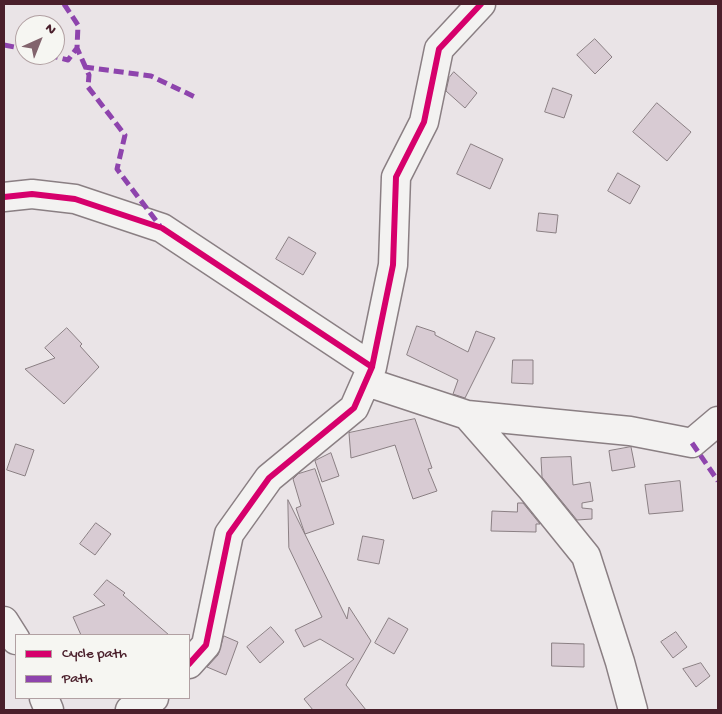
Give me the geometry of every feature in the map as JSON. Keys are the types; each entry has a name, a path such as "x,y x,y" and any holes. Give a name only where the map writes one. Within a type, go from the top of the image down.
{"street":[{"path":"190,663 206,645 229,534 269,478 310,442 354,408 369,375 393,265 396,177 424,122 439,50 481,4"},
{"path":"4,197 32,194 75,199 162,228 369,375 468,416 630,432 692,443 718,421"},
{"path":"468,416 531,488 586,556 620,662 633,710"},
{"path":"4,621 15,638"},
{"path":"130,710 152,699"}],"building":[{"path":"595,39 612,57 595,74 577,55"},
{"path":"454,72 477,93 465,108 446,91 449,78"},
{"path":"553,88 572,95 564,118 545,112"},
{"path":"657,103 691,132 667,161 633,132"},
{"path":"471,144 503,159 490,189 457,174"},
{"path":"618,173 640,186 630,204 608,191"},
{"path":"539,213 558,215 556,233 537,231"},
{"path":"289,237 316,253 303,275 276,259"},
{"path":"417,326 435,332 435,335 468,352 476,331 495,338 465,398 453,394 458,380 407,355"},
{"path":"67,328 99,367 64,404 25,369 55,358 45,348"},
{"path":"513,360 533,360 533,384 512,383"},
{"path":"415,419 432,468 428,469 437,491 413,499 395,445 351,458 349,433"},
{"path":"16,444 34,450 25,476 7,470"},
{"path":"631,447 635,467 612,471 609,451"},
{"path":"331,453 339,476 322,482 315,461"},
{"path":"571,457 573,485 590,482 593,501 582,503 582,508 592,509 592,519 577,520 542,477 541,458"},
{"path":"315,469 334,524 305,534 296,508 301,506 293,479 298,474"},
{"path":"680,481 683,511 649,514 645,485"},
{"path":"288,500 347,619 349,607 371,641 346,685 366,710 313,710 304,699 354,659 320,639 304,647 295,630 322,617 289,548"},
{"path":"518,503 523,503 540,524 536,524 536,532 491,531 492,511 517,512"},
{"path":"96,523 111,534 95,555 80,544"},
{"path":"363,536 384,540 379,564 358,560"},
{"path":"107,580 125,593 123,595 168,634 81,634 73,617 105,605 94,595"},
{"path":"389,618 408,629 394,654 375,643"},
{"path":"271,627 284,642 260,663 247,647"},
{"path":"676,632 687,647 673,658 661,642"},
{"path":"224,636 238,642 226,675 207,667 218,655"},
{"path":"552,643 584,644 584,667 552,666"},
{"path":"701,663 710,676 696,687 683,669"}],"marked path":[{"path":"64,4 78,25 77,48 89,75 88,87 125,135 117,169 160,226"},
{"path":"4,45 15,47"},
{"path":"65,59 68,60 77,48"},
{"path":"84,67 151,76 195,97"},
{"path":"692,443 718,481"}],"cycle path":[{"path":"190,663 206,645 229,534 269,478 354,408 372,367 393,265 396,177 424,122 439,49 481,4"},
{"path":"4,197 32,194 75,199 162,228 372,367"}]}
